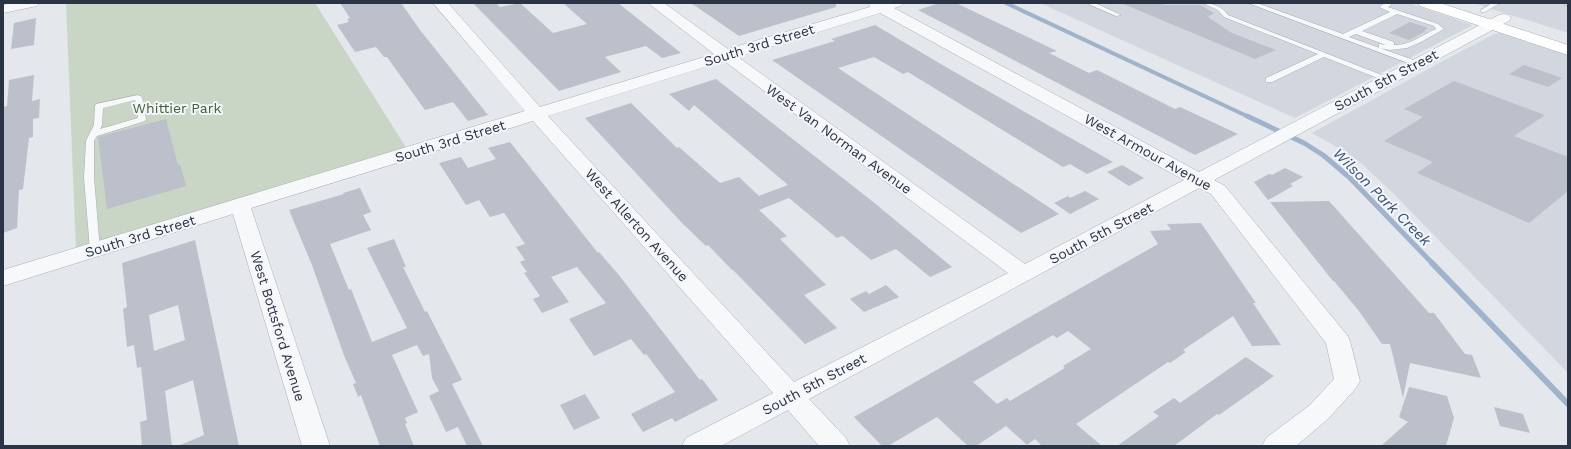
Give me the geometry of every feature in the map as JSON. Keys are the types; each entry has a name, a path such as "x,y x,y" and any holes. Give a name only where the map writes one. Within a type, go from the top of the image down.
{"main road":[{"path":"1425,3 1493,18 1568,38"},
{"path":"1458,3 1568,50"}],"street":[{"path":"3,9 32,3"},
{"name":"West Allerton Avenue","path":"440,3 836,446"},
{"name":"West Van Norman Avenue","path":"655,3 725,56 1024,274"},
{"name":"South 3rd Street","path":"3,278 725,56 883,5"},
{"name":"West Armour Avenue","path":"883,5 1218,190 1338,341 1347,381 1319,412 1276,446"},
{"name":"South 5th Street","path":"696,446 1200,180 1297,126 1416,64 1493,18"},
{"name":"West Bottsford Avenue","path":"240,205 316,446"}],"lane":[{"path":"1090,3 1118,15"},
{"path":"1205,3 1220,9 1226,16 1388,79"},
{"path":"1251,3 1350,34 1403,48 1440,30 1436,25 1382,7 1390,3"},
{"path":"1493,18 1497,3"},
{"path":"1350,34 1396,12"},
{"path":"1350,34 1416,64"},
{"path":"1269,80 1324,54"},
{"path":"94,134 142,119 138,97 99,106 98,125 90,142 89,178 95,250"}],"shaded area":[{"path":"1040,3 1409,3 1472,25 1295,118"},
{"path":"1473,3 1568,3 1568,33"},
{"path":"1500,33 1568,55 1568,373 1394,194 1362,164 1346,152 1312,133 1441,62 1494,34"}],"green space":[{"name":"Whittier Park","path":"66,3 315,3 407,149 76,250"}],"building":[{"path":"340,3 401,3 420,30 488,115 468,121 453,102 425,110 387,57 384,57 376,47 355,52 337,25 349,22 347,19 350,18"},
{"path":"473,3 496,3 500,7 520,3 553,33 587,24 563,3 618,3 681,53 662,58 646,46 605,57 621,72 559,91"},
{"path":"691,3 836,3 836,7 739,36"},
{"path":"939,3 956,3 1057,51 1049,53 1089,73 1097,70 1175,109 1180,107 1238,134 1195,155 918,10"},
{"path":"1121,3 1200,5 1214,13 1208,17 1232,33 1276,50 1255,59"},
{"path":"36,18 34,45 11,49 14,23"},
{"path":"1410,22 1428,28 1424,31 1426,31 1409,40 1389,33"},
{"path":"875,25 1113,162 1087,174 1070,164 1063,167 908,72 903,74 874,57 838,68 1059,214 1021,233 772,60 835,41 831,39"},
{"path":"1524,65 1562,78 1548,87 1509,74"},
{"path":"34,75 32,101 40,99 39,118 33,119 33,137 29,138 23,189 19,190 17,228 3,233 3,107 7,106 9,80"},
{"path":"716,79 872,201 952,267 930,277 896,249 871,260 844,237 842,236 837,238 789,198 759,210 787,236 780,239 826,285 804,295 837,328 805,344 708,245 706,246 682,223 585,118 631,103 677,148 679,147 720,183 739,177 759,196 788,185 694,105 689,111 669,94"},
{"path":"1454,81 1545,115 1514,136 1568,157 1568,191 1529,223 1417,173 1433,162 1384,141 1423,117 1404,109"},
{"path":"166,119 178,165 180,164 186,186 107,209 98,137"},
{"path":"510,142 598,253 599,252 618,274 700,380 702,379 718,400 675,422 672,418 643,432 631,414 675,392 646,354 644,355 631,339 594,356 569,319 606,303 577,267 551,277 569,302 542,313 533,299 540,296 524,273 527,272 520,262 525,260 516,247 525,244 504,213 490,217 479,200 466,205 439,163 461,157 468,168 496,159 488,148"},
{"path":"1122,165 1144,178 1129,186 1107,172"},
{"path":"1285,168 1303,177 1290,184 1293,186 1268,200 1254,182"},
{"path":"360,188 371,212 363,215 371,230 330,244 349,290 351,289 372,342 407,328 367,248 394,239 406,267 403,267 425,312 427,311 462,380 452,384 483,446 467,446 458,427 446,432 429,396 439,391 432,378 429,354 423,356 417,345 392,355 418,412 405,418 407,423 405,424 414,446 380,446 361,395 358,397 353,384 356,383 345,358 312,265 289,210"},
{"path":"1085,191 1099,199 1070,214 1054,203 1068,196 1070,198"},
{"path":"1329,201 1429,313 1434,313 1465,354 1472,355 1481,378 1410,363 1403,398 1390,344 1382,344 1359,311 1270,202"},
{"path":"1201,223 1256,303 1253,303 1281,345 1252,346 1233,316 1183,350 1186,352 1170,363 1168,362 1076,424 1102,446 1042,446 1035,439 1027,445 1006,426 976,446 968,446 937,417 888,446 882,446 854,417 1158,244 1150,231 1171,230 1167,224","holes":["1068,331 1091,349 1063,366 1065,368 1010,401 1007,398 997,404 973,382 1053,335 1057,338"]},
{"path":"195,240 239,446 178,446 204,435 193,380 165,391 172,446 142,446 140,422 147,420 141,367 137,368 134,345 127,347 123,309 127,307 122,263","holes":["178,305 185,340 154,351 149,315"]},
{"path":"886,285 899,297 864,312 850,299 866,291 869,294"},
{"path":"1246,357 1274,376 1219,415 1217,414 1174,446 1117,446 1159,416 1153,412 1174,398 1180,403"},
{"path":"1409,387 1447,396 1454,418 1446,446 1381,446 1408,422 1399,417"},
{"path":"585,394 600,418 574,430 560,405"},
{"path":"1494,407 1523,414 1530,433 1500,426"}],"waterway":[{"name":"Wilson Park Creek","path":"1006,3 1249,117"},
{"name":"Wilson Park Creek","path":"1247,116 1304,143 1323,155 1349,177 1433,264"},
{"name":"Wilson Park Creek","path":"1432,263 1568,404"}]}
